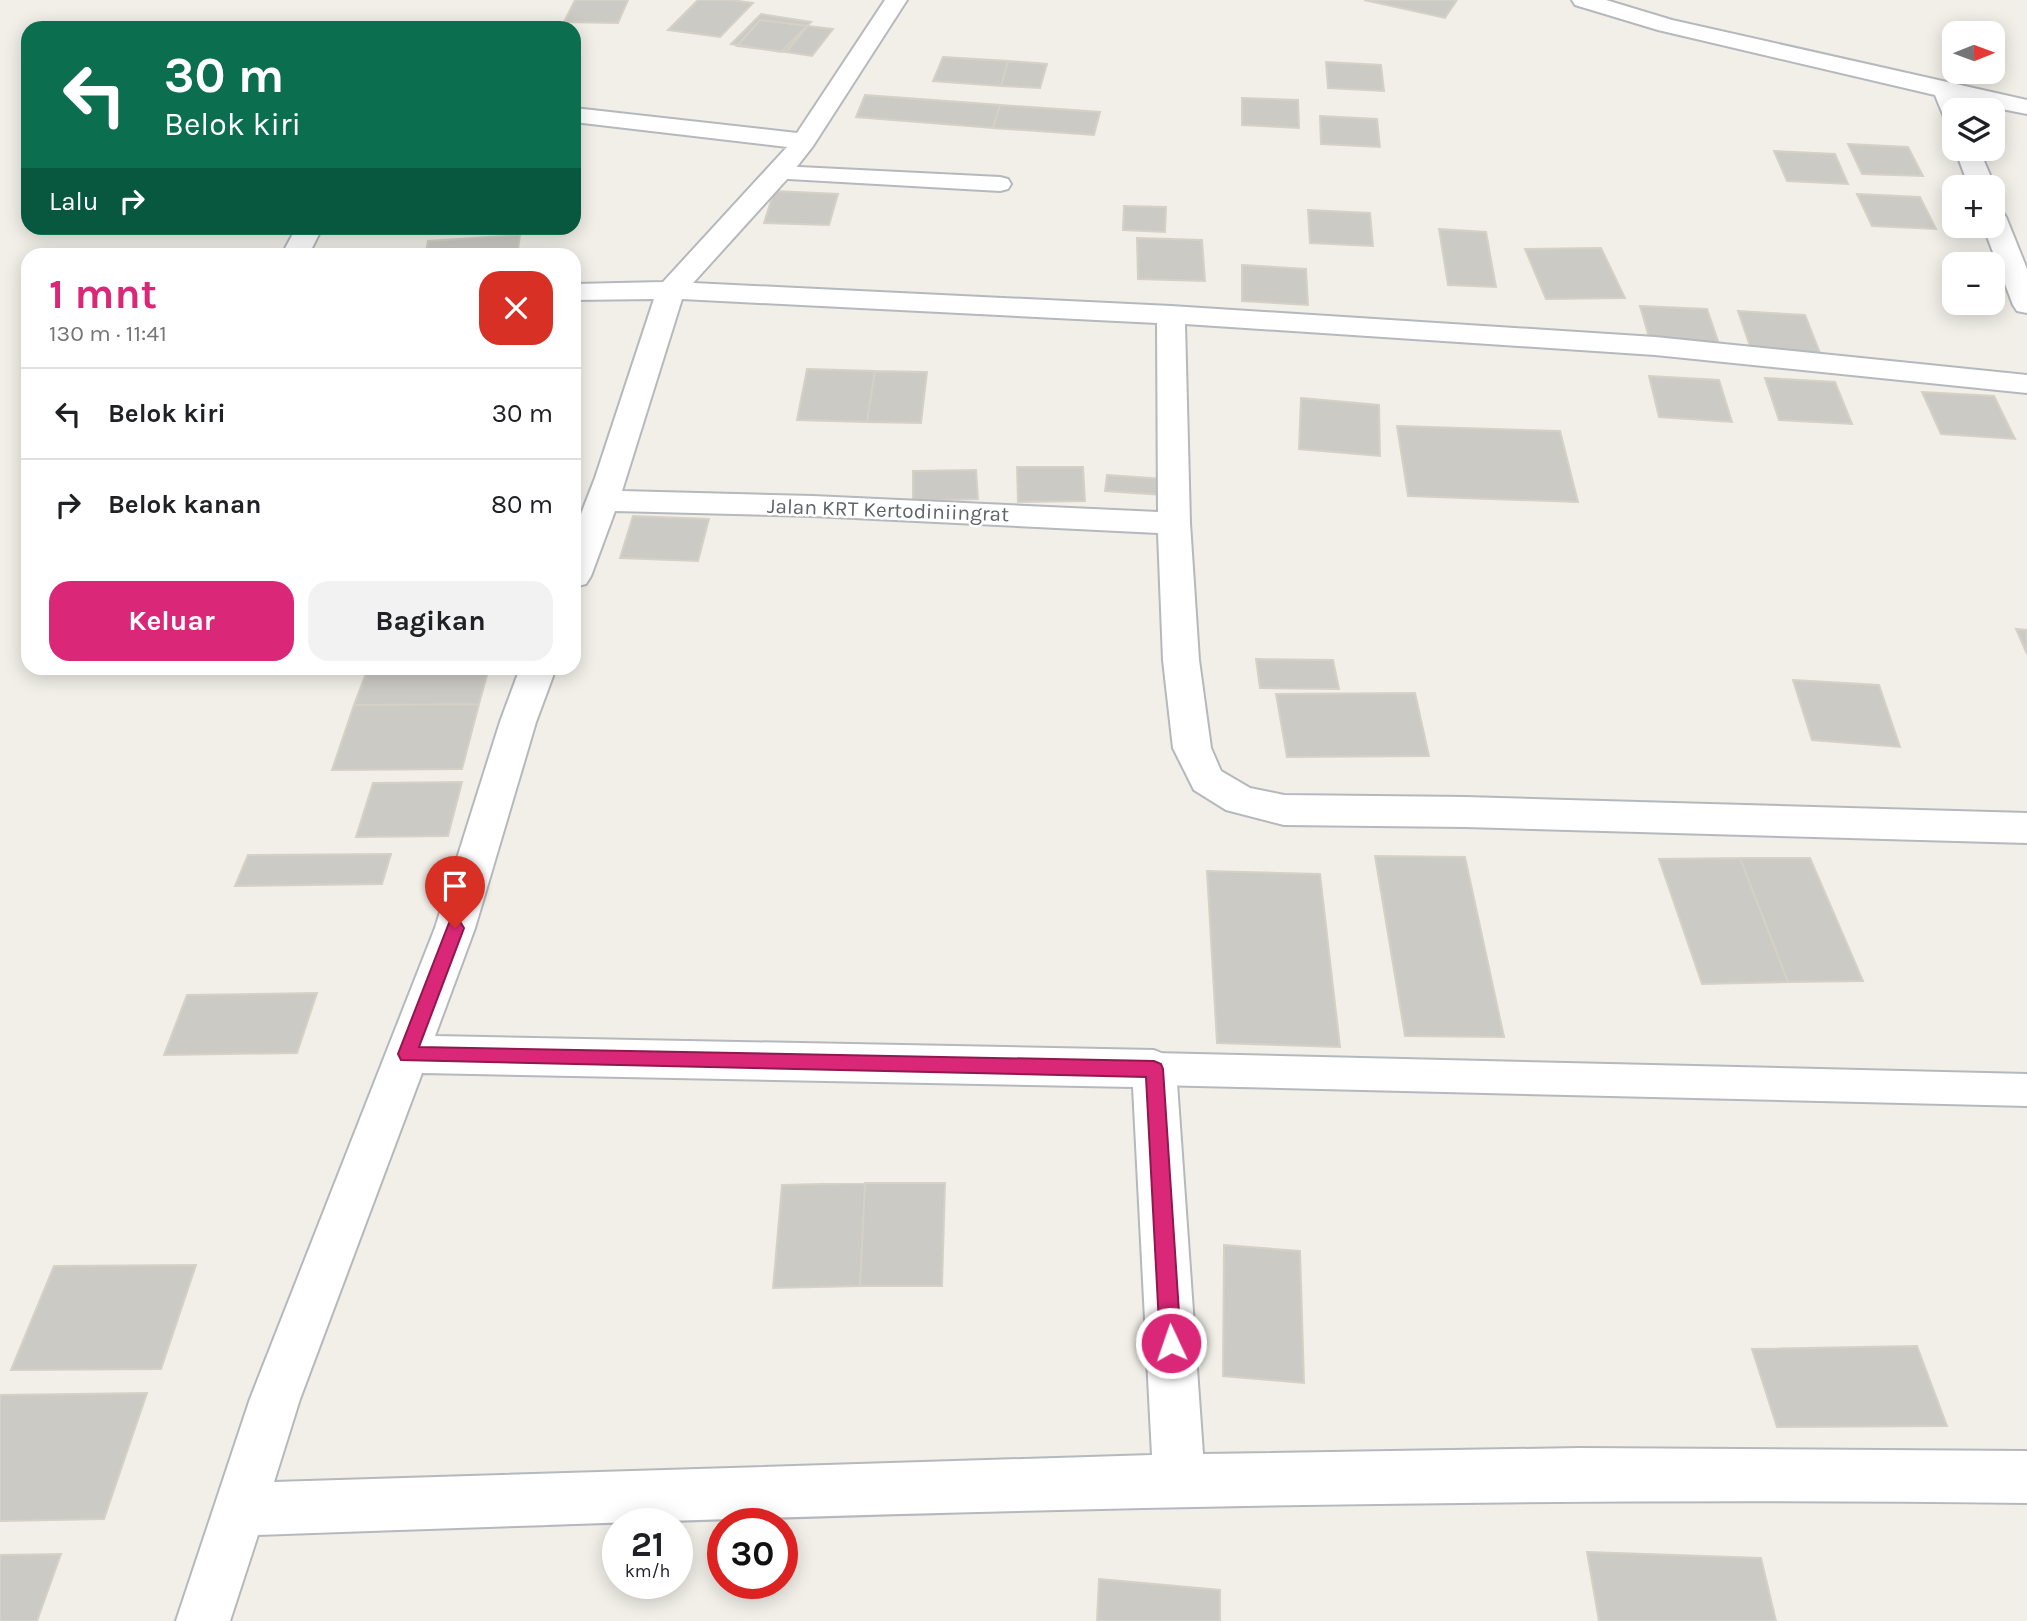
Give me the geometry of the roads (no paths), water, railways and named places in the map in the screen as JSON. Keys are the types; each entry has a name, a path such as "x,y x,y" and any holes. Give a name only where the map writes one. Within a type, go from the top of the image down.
{"street":[{"path":"581,558 603,501 671,290 779,173 804,141 896,0"},
{"path":"1583,0 1666,25 2027,107"},
{"path":"1652,0 1666,25"},
{"path":"1945,90 1948,98"},
{"path":"581,115 804,141"},
{"path":"2001,238 2027,305"},
{"path":"581,292 671,290 1171,315 1655,346 2027,384"},
{"path":"1171,315 1174,523 1181,660 1192,748 1207,780 1240,800 1284,810 1465,812 2027,828"},
{"name":"Jalan KRT Kertodiniingrat","path":"603,501 813,506 1174,523"},
{"path":"202,1621 275,1399 455,928 518,722 535,675"},
{"path":"407,1054 1154,1069 1179,1480"},
{"path":"239,1509 1179,1480 1774,1472 2027,1477"}],"lane":[{"path":"779,173 1000,184"},
{"path":"1154,1069 2027,1090"}]}
